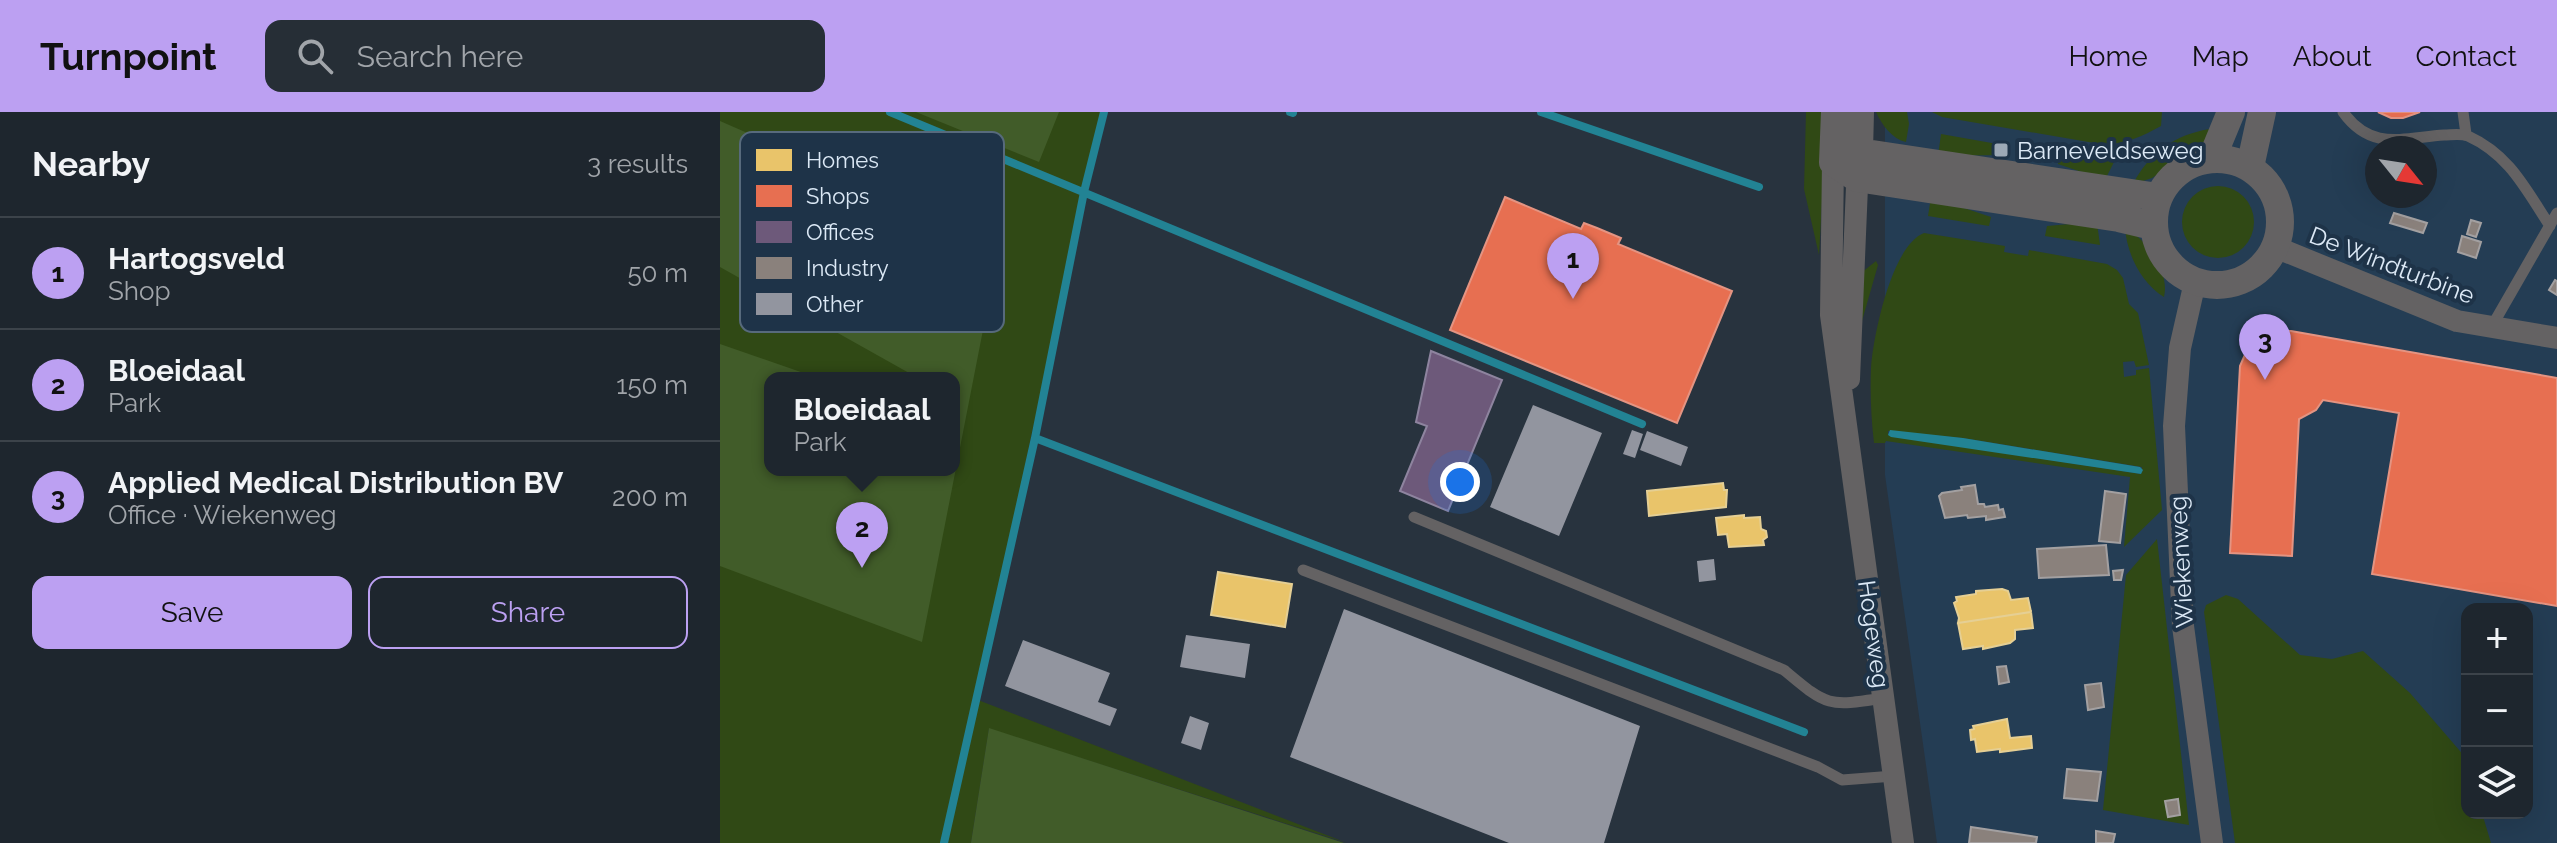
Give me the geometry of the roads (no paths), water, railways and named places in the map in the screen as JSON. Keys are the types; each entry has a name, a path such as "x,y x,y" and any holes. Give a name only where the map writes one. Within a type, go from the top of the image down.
{"street":[{"name":"Hogeweg","path":"1835,112 1849,164"},
{"name":"Hogeweg","path":"1860,112 1830,238 1831,315 1903,843"},
{"path":"2212,158 2231,112"},
{"path":"2250,167 2262,112"},
{"path":"2212,158 2232,160 2250,167 2271,188 2277,202 2280,217 2275,247 2265,263 2251,275 2233,283 2214,285 2195,282 2171,266 2162,254 2153,226 2158,197 2174,174 2186,166 2212,158"},
{"path":"1849,164 2158,197"},
{"path":"1849,164 2153,226"},
{"name":"De Windturbine","path":"2275,247 2457,321 2557,338"},
{"name":"Wiekenweg","path":"2195,282 2180,348 2174,426 2183,626 2212,843"}],"lane":[{"path":"2343,112 2359,131 2378,138 2466,134 2511,166 2550,226"},
{"path":"2463,112 2466,134"},
{"name":"De Windturbine","path":"2492,326 2557,213"},
{"path":"1414,517 1784,670 1824,700 1840,705 1883,698"},
{"path":"1303,570 1818,767 1842,780 1894,776"}],"waterway":[{"path":"890,112 938,132"},
{"path":"944,843 1035,438 1084,192 1104,112"},
{"path":"1541,112 1759,187"},
{"path":"1004,159 1642,424"},
{"path":"1035,438 1804,732"}],"place":[{"name":"Barneveldseweg","path":"2001,150"},
{"name":"Hartogsveld","path":"1573,299"},
{"name":"Applied Medical Distribution BV","path":"2265,380"},
{"name":"Bloeidaal","path":"862,568"}]}
